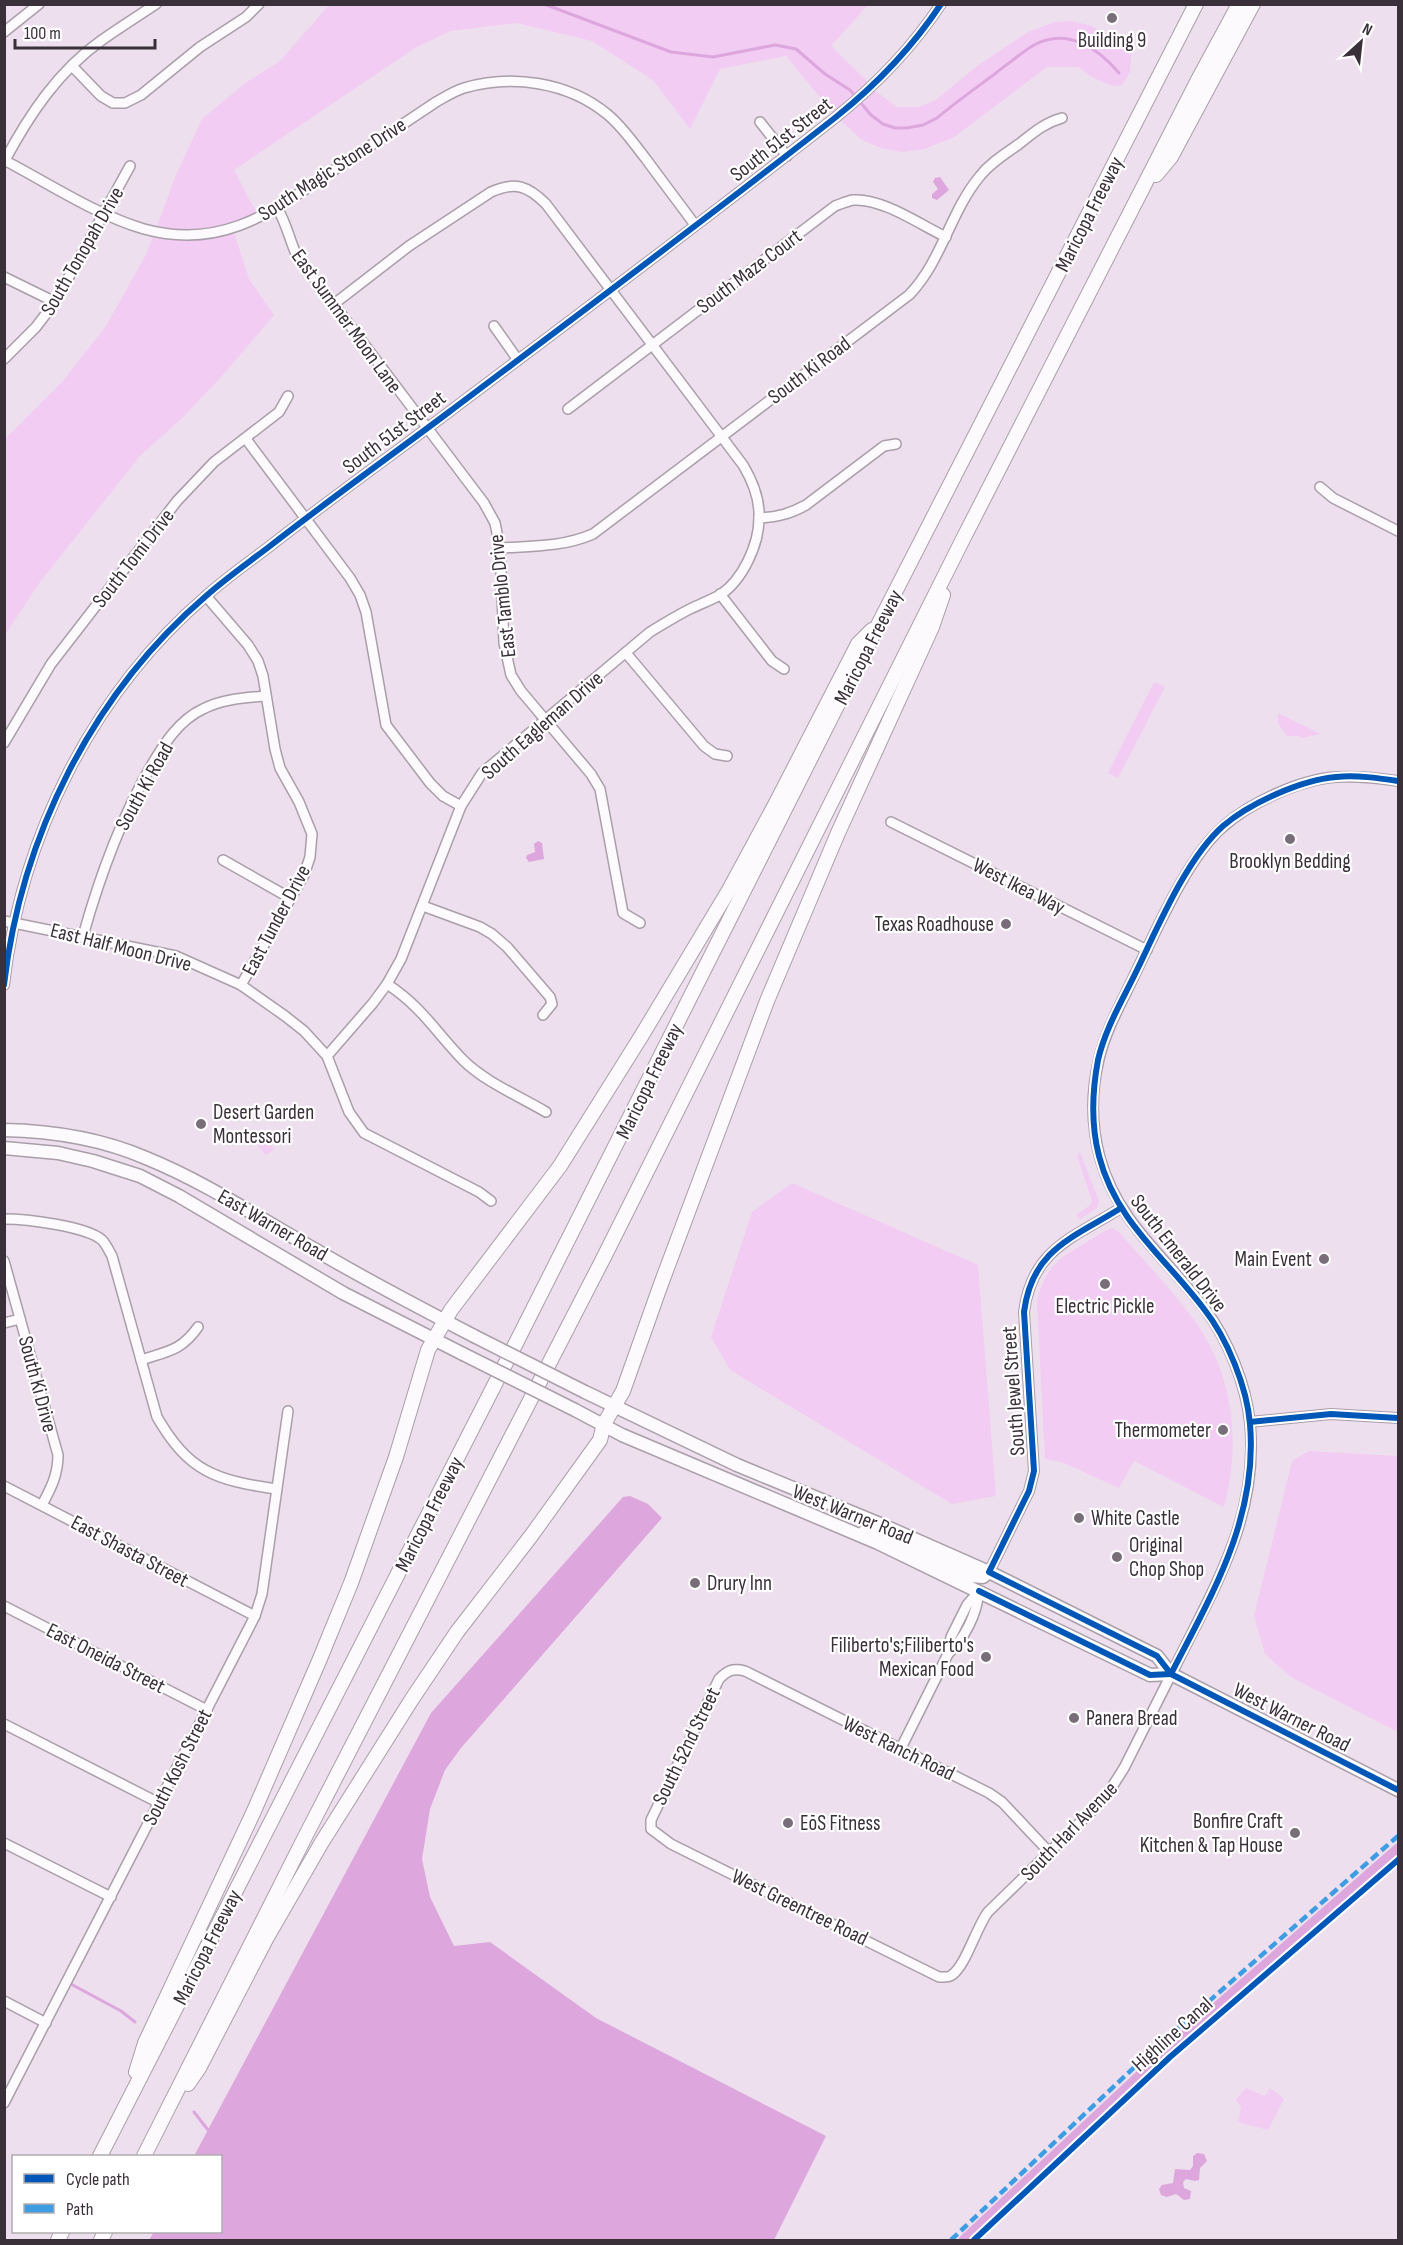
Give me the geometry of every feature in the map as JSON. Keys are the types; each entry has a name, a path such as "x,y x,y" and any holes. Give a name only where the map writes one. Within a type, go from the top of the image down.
{"highway":[{"name":"Maricopa Freeway","path":"101,2155 488,1400 880,623 1196,4"},
{"name":"Maricopa Freeway","path":"145,2155 604,1257 963,539 1239,4"},
{"path":"1138,198 1171,157 1253,4"},
{"path":"163,2120 199,2068 266,1939 322,1842 412,1699 457,1632 531,1536 600,1440 604,1424 623,1391 660,1284 767,1001 838,833 932,627 963,539"},
{"path":"126,2105 145,2043 254,1811 343,1602 396,1457 433,1340 444,1320 567,1156 729,890 858,644 880,623"}],"main road":[{"name":"East Warner Road","path":"4,1130 59,1134 97,1142 146,1157 238,1204 330,1259 527,1363"},
{"name":"East Warner Road","path":"4,1148 58,1153 140,1176 343,1293 519,1382"},
{"path":"157,1184 164,1166"},
{"name":"West Warner Road","path":"527,1363 737,1465 989,1572 1157,1656 1171,1674 1398,1790"},
{"name":"West Warner Road","path":"519,1382 622,1435 859,1534 1150,1675 1171,1674"},
{"path":"859,1534 869,1530 882,1534 971,1576 982,1577 989,1572"}],"street":[{"path":"4,32 39,4"},
{"path":"5,161 34,109 72,66 100,41 156,4"},
{"path":"72,66 101,96 113,103 125,103 141,95 200,47 246,17 260,4"},
{"name":"South 51st Street","path":"4,986 9,921 48,815 94,726 133,673 168,632 206,596 305,519 518,360 873,87 906,51 941,4"},
{"name":"South Magic Stone Drive","path":"5,161 105,214 132,225 175,234 212,233 259,218 277,208 436,102 462,88 492,81 522,81 555,87 584,99 613,120 626,133 695,225"},
{"name":"South Ki Road","path":"500,548 553,546 573,542 592,534 909,295 930,268 967,194 988,167 1048,122 1062,118"},
{"name":"South 51st Street","path":"760,122 786,156"},
{"name":"South Tonopah Drive","path":"4,359 36,327 55,302 130,166"},
{"name":"South Eagleman Drive","path":"327,1056 387,984 411,936 460,806 483,773 650,632 673,617 720,594 736,580 746,565 759,518 752,480 546,204 534,193 520,186 503,187 491,192 409,246 334,304"},
{"name":"South Maze Court","path":"568,409 835,206 850,200 866,200 885,206 946,237"},
{"name":"East Summer Moon Lane","path":"277,208 285,220 288,237 296,254 426,429"},
{"path":"4,277 55,302"},
{"path":"494,326 518,360"},
{"name":"South Tomi Drive","path":"4,742 51,664 166,515 214,462 279,412 288,396"},
{"name":"East Tamblo Drive","path":"426,429 484,503 495,523 500,548 506,657 511,675 521,691 591,774 600,789 623,913 640,923"},
{"path":"246,439 350,578 360,595 369,628 386,725 430,783 443,796 460,806"},
{"path":"759,518 794,512 884,446 896,444"},
{"path":"1320,487 1333,498 1398,531"},
{"path":"720,594 772,661 784,669"},
{"name":"East Tunder Drive","path":"206,596 248,645 258,661 263,676 274,749 280,768 299,802 312,834 310,857 304,875 241,985"},
{"path":"626,653 704,746 715,754 727,756"},
{"name":"South Ki Road","path":"83,936 110,848 140,786 165,744 183,722 202,709 224,701 265,696"},
{"name":"South Emerald Drive","path":"1171,1674 1224,1570 1240,1528 1248,1485 1250,1422 1234,1365 1218,1330 1200,1303 1140,1236 1111,1190 1099,1155 1094,1123 1093,1100 1098,1061 1106,1035 1184,879 1200,852 1223,826 1250,808 1294,787 1336,777 1398,781"},
{"name":"West Ikea Way","path":"891,822 1147,950"},
{"path":"223,860 291,898"},
{"path":"423,906 480,927 507,947 550,997 552,1004 543,1015"},
{"name":"East Half Moon Drive","path":"9,921 176,956 241,985 304,1031 327,1056 349,1112 364,1133 491,1201"},
{"path":"387,984 419,1008 464,1060 481,1075 546,1112"},
{"name":"South Jewel Street","path":"989,1572 1029,1491 1034,1471 1024,1312 1032,1279 1040,1265 1058,1246 1121,1208"},
{"path":"4,1219 57,1225 89,1232 102,1240 112,1256 157,1417 170,1439 189,1459 212,1474 235,1483 276,1489"},
{"name":"South Ki Drive","path":"4,1261 58,1455 58,1470 42,1505"},
{"path":"4,1323 20,1318"},
{"path":"141,1360 178,1348 198,1327"},
{"name":"South Kosh Street","path":"4,2103 255,1616 262,1594 288,1411"},
{"path":"1250,1422 1331,1414 1398,1418"},
{"name":"East Shasta Street","path":"4,1486 255,1616"},
{"path":"901,1748 948,1654 959,1643 978,1605 979,1591"},
{"name":"East Oneida Street","path":"4,1606 207,1710"},
{"name":"West Ranch Road","path":"732,1669 745,1671 989,1793 1002,1802 1050,1853"},
{"name":"South 52nd Street","path":"651,1829 654,1810 719,1679 732,1669"},
{"name":"South Harl Avenue","path":"951,1976 961,1965 988,1912 1111,1790 1171,1674"},
{"path":"4,1724 159,1803"},
{"name":"West Greentree Road","path":"651,1829 671,1844 939,1977 951,1976"},
{"path":"4,1843 111,1897"},
{"path":"4,2001 46,2023"}],"shaded area":[{"path":"329,5 868,5 831,46 873,87 836,117 786,56 720,69 690,129 653,80 592,41 517,23 450,31 415,48 234,170 259,218 233,229 249,279 274,315 223,375 182,418 140,456 40,582 5,635 5,439 62,382 106,326 147,253 176,175 202,119 247,82 280,61"},
{"path":"1070,21 1089,25 1132,46 1130,72 1122,85 1112,86 1092,77 1078,67 1047,67 954,137 925,149 902,152 881,148 862,140 840,120 874,90 897,107 919,107 936,100 977,66 1028,32 1055,22"},
{"path":"940,177 949,190 937,200 932,198 932,194 938,189 933,182 935,178"},
{"path":"1154,682 1165,687 1118,778 1108,773"},
{"path":"1278,713 1321,734 1301,738 1300,736 1287,736 1278,724"},
{"path":"538,841 542,843 544,859 529,862 527,855 535,852 534,844"},
{"path":"261,1132 274,1149 266,1155 252,1139"},
{"path":"1080,1152 1099,1201 1097,1208 1080,1219 1076,1215 1092,1201 1077,1156"},
{"path":"792,1183 978,1265 996,1496 952,1504 730,1370 711,1337 752,1212"},
{"path":"1112,1228 1119,1232 1188,1312 1215,1357 1230,1405 1232,1430 1232,1456 1224,1507 1134,1461 1119,1488 1062,1462 1045,1459 1037,1301 1040,1290 1054,1265 1068,1253"},
{"path":"1309,1451 1398,1456 1398,1732 1291,1677 1265,1654 1254,1616 1292,1461"},
{"path":"630,1496 648,1504 662,1518 461,1748 445,1770 430,1809 422,1859 430,1897 454,1946 490,1942 596,2018 826,2136 774,2240 149,2240 153,2233 222,2233 222,2155 195,2155 431,1713 623,1497"},
{"path":"1246,2088 1265,2096 1270,2088 1284,2099 1268,2130 1238,2122 1241,2108 1236,2099"},
{"path":"1197,2153 1204,2154 1207,2161 1200,2168 1199,2180 1186,2179 1183,2182 1184,2188 1191,2191 1190,2199 1184,2200 1176,2194 1167,2197 1161,2195 1159,2189 1162,2185 1173,2183 1175,2169 1190,2170 1193,2166 1193,2156"}],"waterway":[{"path":"544,4 671,52 713,57 775,45 796,49 825,74 850,90 871,115 883,124 895,128 923,125 937,118 1024,51 1046,40 1070,39 1081,43 1092,48 1119,73"},
{"path":"963,2240 1164,2052 1398,1848"},
{"path":"69,1983 121,2011 135,2022"},
{"path":"194,2112 208,2130"}],"marked path":[{"path":"951,2240 1144,2058 1398,1836"}],"cycle path":[{"path":"4,985 13,930 27,876 45,823 96,723 129,677 165,635 229,577 644,265 836,117 893,65 941,4"},
{"path":"1171,1674 1216,1585 1239,1523 1247,1491 1251,1458 1250,1424 1245,1394 1235,1364 1220,1334 1189,1290 1129,1220 1107,1179 1096,1144 1094,1120 1094,1084 1098,1060 1114,1015 1174,894 1197,856 1223,826 1261,801 1322,779 1344,776 1398,781"},
{"path":"1121,1208 1071,1237 1058,1248 1036,1273 1028,1291 1024,1312 1034,1471 1029,1491 989,1572 1157,1656 1171,1674 1398,1790"},
{"path":"1250,1422 1331,1414 1398,1418"},
{"path":"979,1591 1150,1675 1171,1674"},
{"name":"Highline Canal","path":"974,2240 1170,2057 1398,1860"}],"place":[{"name":"Building 9","path":"1112,18"},
{"name":"Brooklyn Bedding","path":"1290,839"},
{"name":"Texas Roadhouse","path":"1006,924"},
{"name":"Desert Garden Montessori","path":"201,1124"},
{"name":"Main Event","path":"1324,1259"},
{"name":"Electric Pickle","path":"1105,1284"},
{"name":"Thermometer","path":"1223,1430"},
{"name":"White Castle","path":"1079,1518"},
{"name":"Original Chop Shop","path":"1117,1557"},
{"name":"Drury Inn","path":"695,1583"},
{"name":"Filiberto's;Filiberto's Mexican Food","path":"986,1657"},
{"name":"Panera Bread","path":"1074,1718"},
{"name":"EōS Fitness","path":"788,1823"},
{"name":"Bonfire Craft Kitchen & Tap House","path":"1295,1833"}]}
